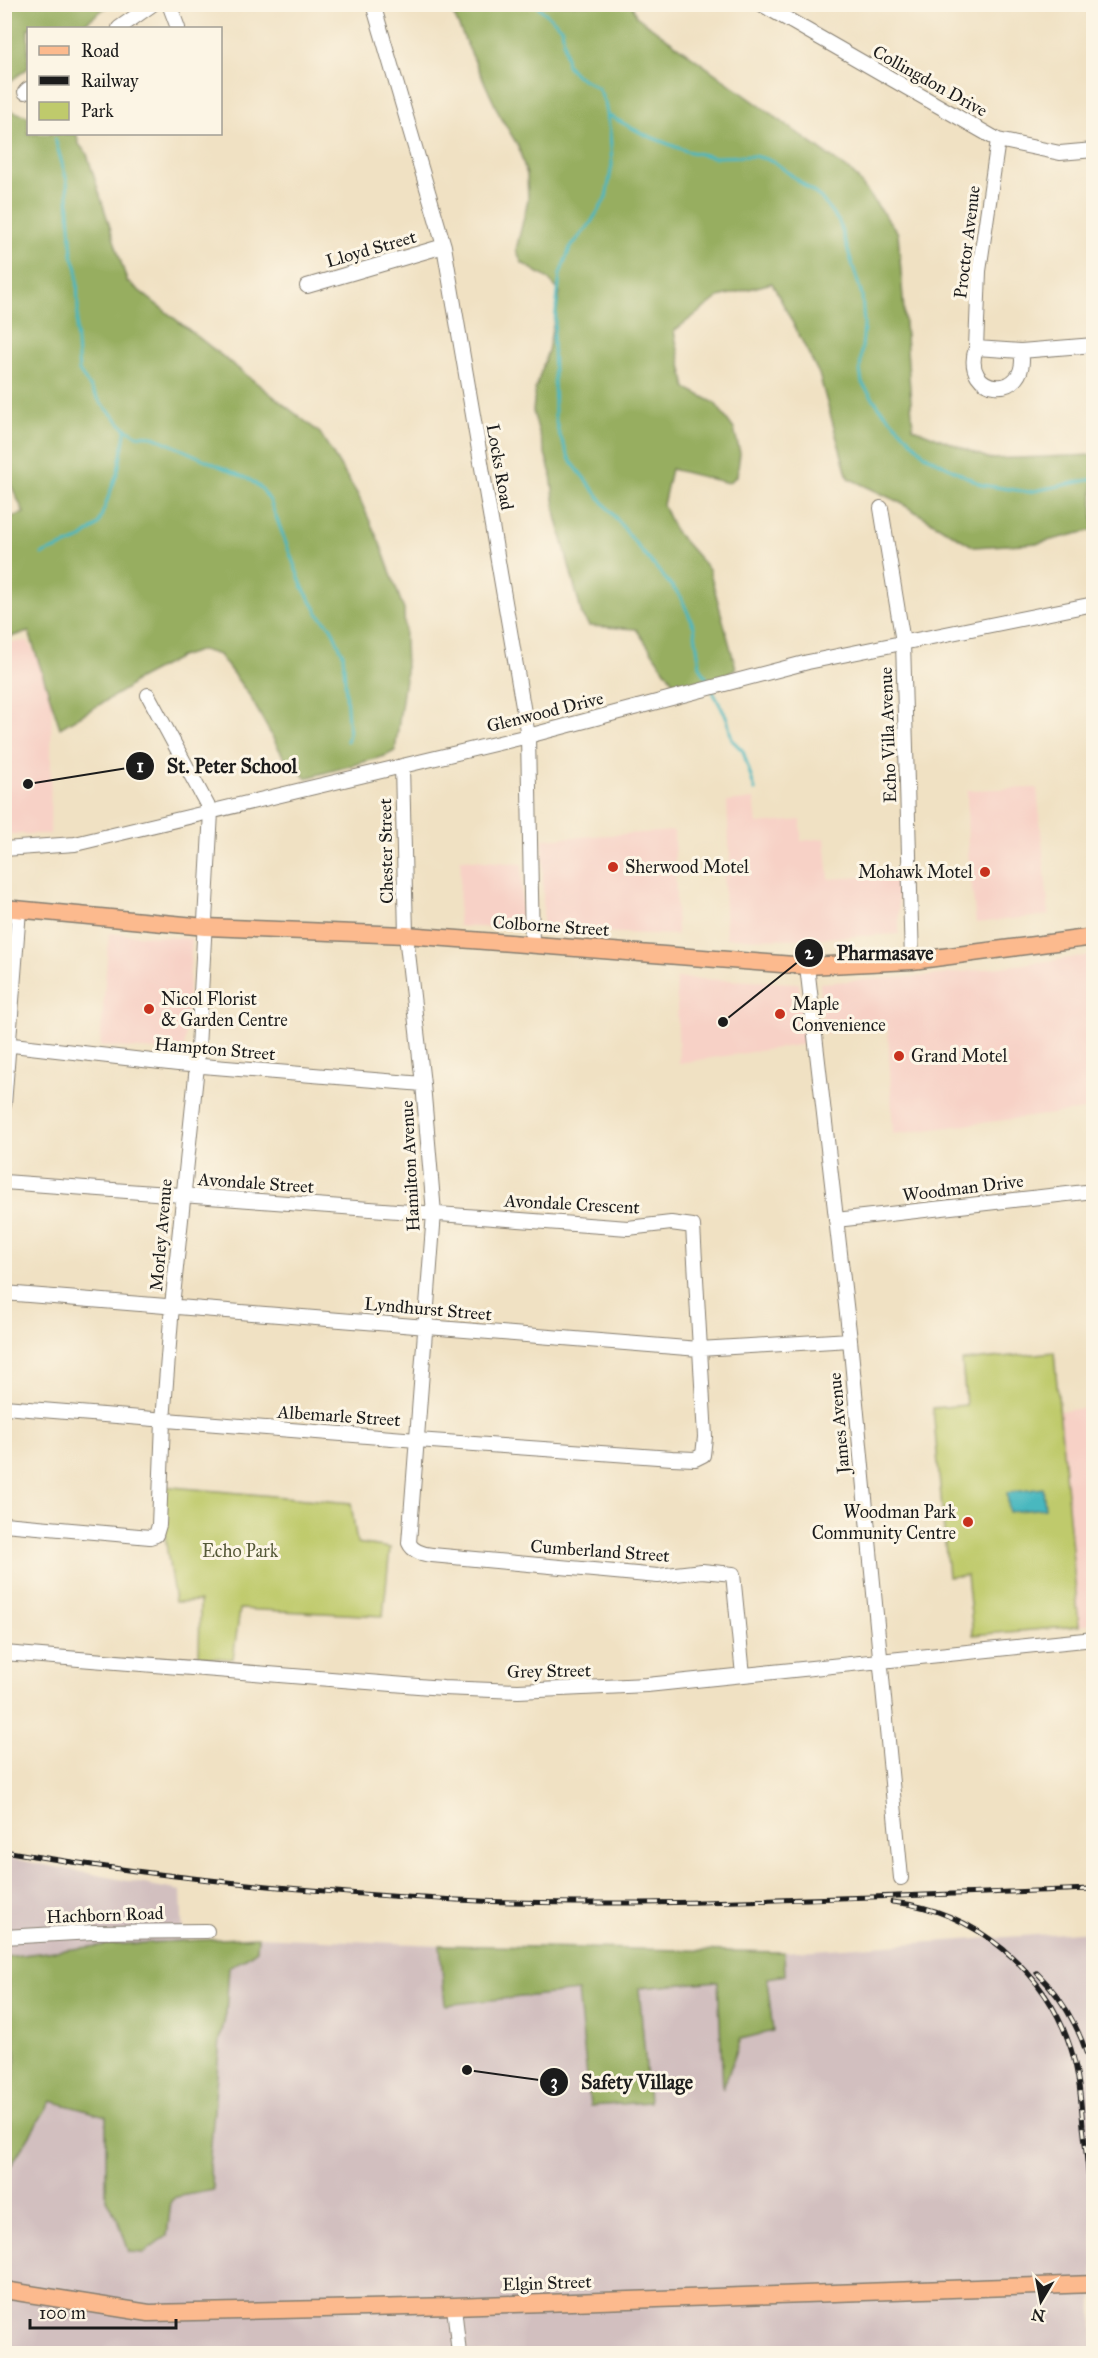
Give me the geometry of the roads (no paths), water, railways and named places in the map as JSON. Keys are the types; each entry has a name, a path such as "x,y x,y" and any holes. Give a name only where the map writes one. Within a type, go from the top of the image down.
{"main road":[{"name":"Colborne Street","path":"12,909 206,927 406,935 807,966 912,961 1094,937"},
{"name":"Elgin Street","path":"4,2290 149,2313 454,2306 1094,2284"}],"street":[{"path":"119,27 153,4"},
{"path":"169,4 178,27"},
{"name":"Locks Road","path":"373,4 444,246 528,736 532,945"},
{"name":"Collingdon Drive","path":"761,4 998,140 1060,153 1094,150"},
{"name":"Proctor Avenue","path":"998,140 980,271 976,348 972,359 974,370 980,380 990,386 1002,387 1012,382 1020,374 1023,363 1021,351"},
{"name":"Lloyd Street","path":"308,286 444,246"},
{"path":"976,348 1021,351 1094,345"},
{"name":"Echo Villa Avenue","path":"881,508 903,642 912,961"},
{"name":"Glenwood Drive","path":"4,849 75,844 528,736 808,662 1094,604"},
{"path":"148,694 211,812"},
{"name":"Chester Street","path":"402,766 406,935"},
{"name":"Morley Avenue","path":"4,1524 144,1537 156,1535 159,1525 163,1421 172,1306 197,1066 211,812"},
{"path":"4,1105 12,909"},
{"name":"Hamilton Avenue","path":"406,935 423,1084 434,1214 408,1538"},
{"name":"James Avenue","path":"807,966 850,1340 901,1878"},
{"name":"Hampton Street","path":"7,1044 197,1066 423,1084"},
{"name":"Avondale Street","path":"4,1182 434,1214"},
{"name":"Woodman Drive","path":"836,1220 1094,1191"},
{"name":"Avondale Crescent","path":"434,1214 628,1228 671,1223 693,1226 699,1349"},
{"name":"Lyndhurst Street","path":"4,1293 699,1349 850,1340"},
{"name":"Albemarle Street","path":"4,1407 163,1421 695,1459 703,1455 705,1437 699,1349"},
{"name":"Cumberland Street","path":"408,1538 411,1548 432,1556 658,1576 702,1571 733,1574 742,1676"},
{"name":"Grey Street","path":"4,1653 473,1690 593,1689 742,1676 1094,1639"},
{"name":"Hachborn Road","path":"4,1937 93,1932 207,1931"},
{"path":"454,2306 459,2354"}],"water":[{"path":"1043,1488 1045,1508 1009,1512 1007,1493"}],"waterway":[{"path":"535,4 562,28 567,65 576,75 598,88 605,103 612,165 606,198 590,224 570,248 560,274 553,340 555,416 558,431 570,460 681,597 694,627 700,666 709,683"},
{"path":"608,115 643,134 686,151 714,157 755,156 773,161 821,198 839,222 862,295 864,325 860,370 862,383 880,408 925,455 982,485 1029,492 1094,479"},
{"path":"55,139 67,181 72,255 77,269 76,330 79,371 101,403 125,428 137,435 152,436 250,480 262,489 270,501 303,588 320,616 331,627 343,654 349,734 347,741"},
{"path":"42,554 79,540 98,525 118,471 126,428"},
{"path":"713,692 727,718 732,740 743,751 755,790"}],"railway":[{"path":"4,1851 230,1882 343,1893 478,1901 685,1902 1094,1889"},
{"path":"892,1902 922,1907 951,1917 979,1931 1025,1970 1044,1994 1060,2021 1076,2068 1094,2225"},
{"path":"1037,1973 1058,1997 1075,2025 1087,2055 1094,2086"}],"place":[{"name":"St. Peter School","path":"28,784"},
{"name":"Sherwood Motel","path":"613,867"},
{"name":"Mohawk Motel","path":"985,872"},
{"name":"Nicol Florist & Garden Centre","path":"149,1009"},
{"name":"Maple Convenience","path":"780,1014"},
{"name":"Pharmasave","path":"723,1022"},
{"name":"Grand Motel","path":"899,1056"},
{"name":"Woodman Park Community Centre","path":"968,1522"},
{"name":"Safety Village","path":"467,2070"}],"park label":[{"name":"Echo Park","path":"240,1551"}]}
